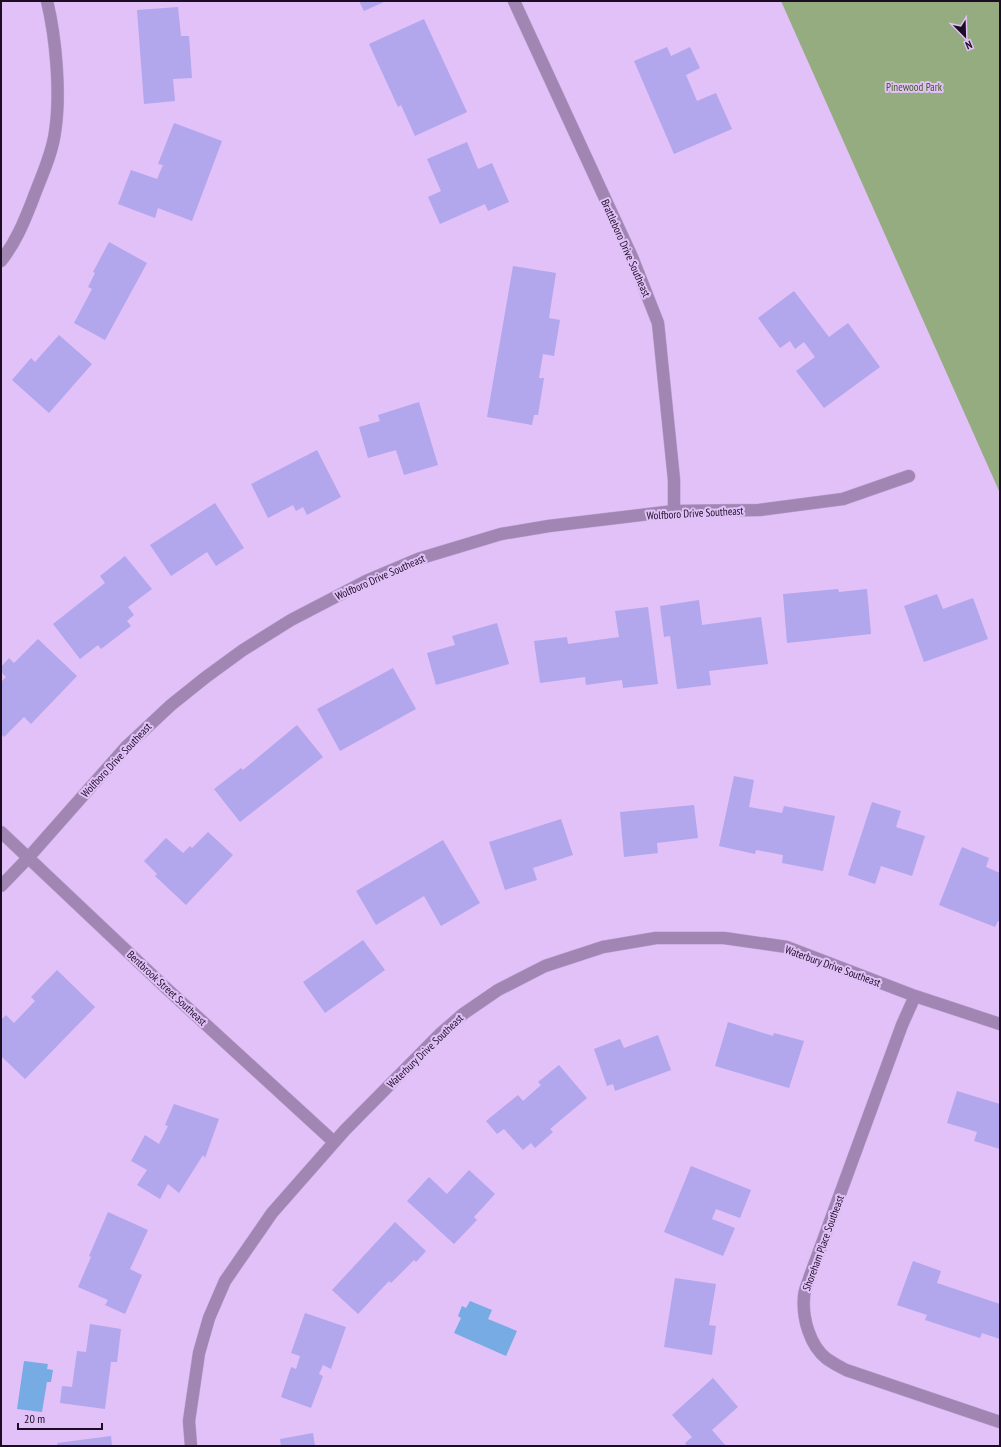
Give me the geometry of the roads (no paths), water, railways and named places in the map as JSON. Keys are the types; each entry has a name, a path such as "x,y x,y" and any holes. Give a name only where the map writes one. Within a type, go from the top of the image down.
{"street":[{"path":"1,261 20,232 49,158 55,133 57,69 47,1"},
{"name":"Brattleboro Drive Southeast","path":"514,1 632,257 658,323 674,480 674,511"},
{"name":"Wolfboro Drive Southeast","path":"1,886 28,858 126,747 159,715 194,686 231,659 291,620 411,561 501,534 549,526 674,511 759,510 843,499 909,476"},
{"name":"Bentbrook Street Southeast","path":"1,832 166,988 334,1142"},
{"name":"Waterbury Drive Southeast","path":"191,1446 189,1421 199,1353 209,1318 225,1281 272,1213 334,1142 413,1060 463,1014 498,990 545,966 603,947 656,938 724,938 787,947 915,996 1000,1024"},
{"name":"Shoreham Place Southeast","path":"915,996 894,1045 808,1283 804,1296 804,1319 813,1341 827,1359 846,1370 1000,1422"}],"water":[{"path":"470,1301 492,1310 488,1319 517,1331 506,1356 454,1333 461,1318 458,1316 462,1306 466,1308"},
{"path":"24,1361 48,1364 47,1369 53,1370 51,1382 47,1382 42,1412 17,1409"}],"park label":[{"name":"Pinewood Park","path":"914,87"}]}
